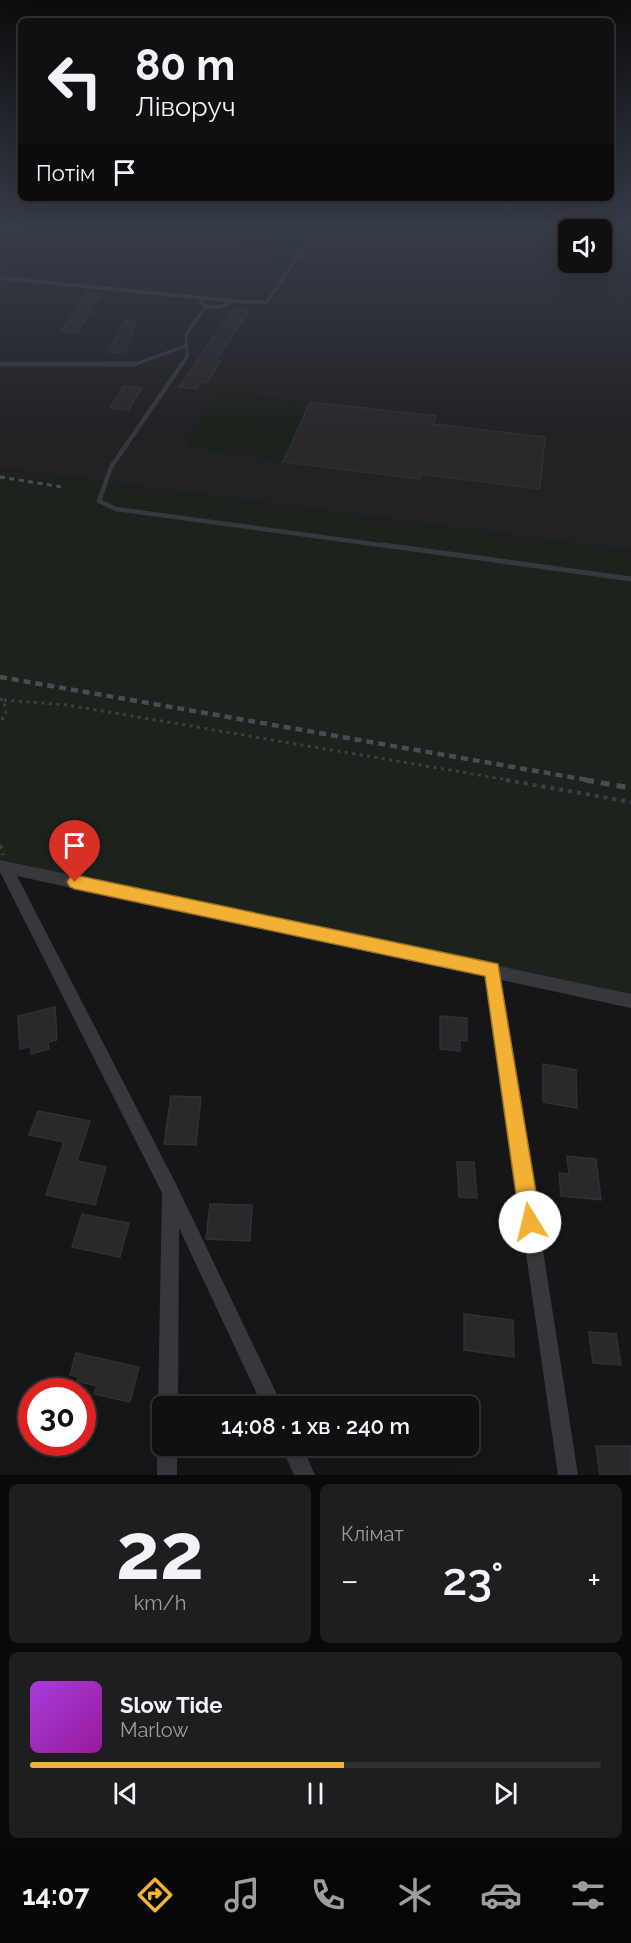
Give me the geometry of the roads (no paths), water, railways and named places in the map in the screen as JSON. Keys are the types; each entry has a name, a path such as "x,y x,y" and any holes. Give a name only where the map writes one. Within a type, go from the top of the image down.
{"street":[{"path":"150,293 244,302"},
{"path":"3,867 631,1001"},
{"path":"3,867 170,1190 268,1396"},
{"path":"492,970 568,1475"},
{"path":"168,1396 170,1190"},
{"path":"167,1456 167,1475"},
{"path":"296,1456 305,1475"}],"lane":[{"path":"244,302 267,302 273,293"},
{"path":"202,298 200,303 206,307 228,306 232,301"},
{"path":"206,307 186,334 187,357 111,467 99,501 116,508 631,579"},
{"path":"0,364 133,365 185,346"}],"railway":[{"path":"0,477 62,487"},
{"path":"0,677 593,781"},
{"path":"585,780 631,788"}]}
